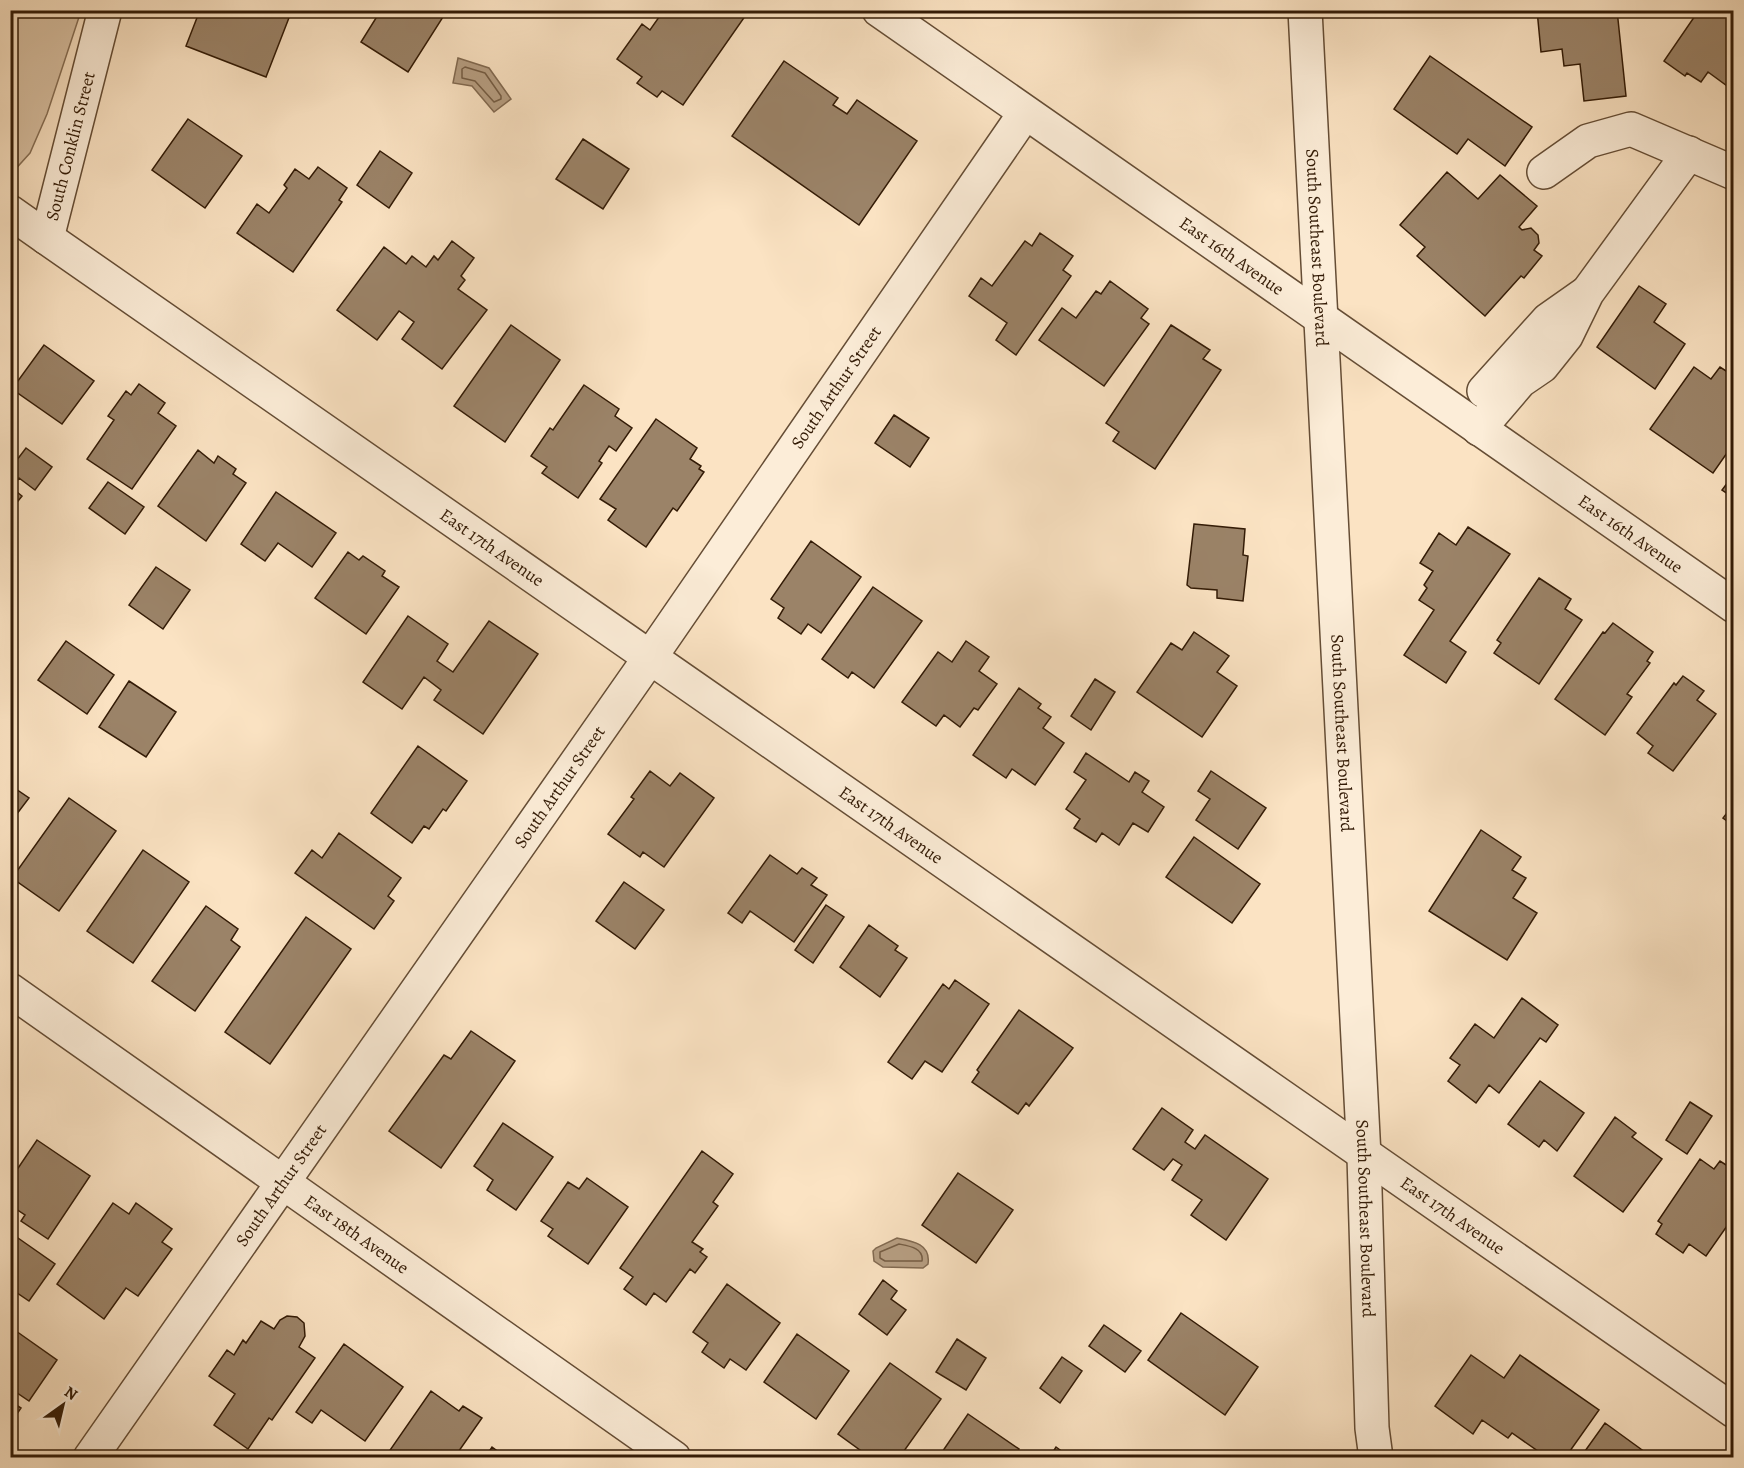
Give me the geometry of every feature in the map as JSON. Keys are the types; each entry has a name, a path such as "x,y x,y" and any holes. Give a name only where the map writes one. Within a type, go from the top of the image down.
{"street":[{"name":"South Conklin Street","path":"10,212 47,238 105,10"},
{"name":"East 16th Avenue","path":"879,10 1734,606"},
{"name":"South Southeast Boulevard","path":"1305,10 1364,1156 1372,1428 1377,1458"},
{"name":"South Arthur Street","path":"90,1458 651,656 1025,113"},
{"path":"1544,172 1588,141 1631,129 1734,173"},
{"path":"1470,422 1548,320 1587,293 1689,153"},
{"name":"East 17th Avenue","path":"47,238 651,656 1364,1156 1734,1411"},
{"name":"East 18th Avenue","path":"10,990 674,1458"}],"shaded area":[{"path":"11,10 81,11 47,114 30,153 11,174"}],"water":[{"path":"458,58 489,68 511,99 494,112 472,86 453,83"},
{"path":"897,1238 915,1242 924,1248 927,1252 928,1264 923,1268 883,1267 874,1261 873,1251 876,1248"}],"building":[{"path":"200,10 292,10 266,77 186,46"},
{"path":"381,10 433,10 443,17 408,72 361,42"},
{"path":"664,10 748,12 683,105 662,91 657,97 637,83 642,77 617,59 642,24 650,30"},
{"path":"1537,10 1617,10 1626,96 1584,101 1580,64 1564,66 1562,49 1541,52"},
{"path":"1699,10 1734,10 1734,91 1708,72 1701,82 1687,73 1685,76 1664,61"},
{"path":"1430,56 1532,127 1505,166 1468,139 1457,154 1394,109"},
{"path":"784,61 838,98 833,105 847,114 857,100 917,141 859,225 732,136"},
{"path":"188,119 242,156 205,208 152,170"},
{"path":"583,139 629,169 603,209 556,179"},
{"path":"380,151 412,173 389,208 357,185"},
{"path":"318,167 347,188 339,200 342,202 293,272 237,233 257,204 269,213 287,188 284,185 295,169 309,179"},
{"path":"1447,172 1478,199 1500,175 1537,206 1519,227 1522,230 1531,228 1538,235 1539,243 1534,250 1542,256 1524,278 1521,276 1485,316 1417,256 1425,247 1400,225"},
{"path":"1040,233 1073,256 1063,270 1071,276 1016,355 996,340 1007,323 969,296 981,278 992,286 1025,241 1032,246"},
{"path":"452,241 474,258 461,276 465,280 458,289 487,310 442,369 402,339 414,322 399,311 377,340 337,310 384,247 406,264 412,256 426,267 434,256 438,260"},
{"path":"1110,281 1148,309 1141,318 1149,324 1104,386 1039,340 1062,308 1076,318 1096,291 1101,294"},
{"path":"1639,286 1666,304 1654,322 1685,344 1655,389 1597,347"},
{"path":"511,325 560,360 505,442 454,406"},
{"path":"1171,325 1210,350 1203,359 1221,370 1155,469 1113,441 1119,432 1106,423"},
{"path":"44,345 94,381 62,424 12,389"},
{"path":"1694,367 1711,379 1720,367 1734,376 1734,443 1713,473 1650,429"},
{"path":"139,384 165,403 158,413 176,426 132,489 87,459 114,420 108,416 126,391 131,395"},
{"path":"584,385 619,409 615,416 632,428 616,451 609,446 599,461 602,463 578,498 542,473 547,467 531,456 550,428 553,430"},
{"path":"894,415 929,438 910,467 875,443"},
{"path":"656,419 697,448 690,459 701,466 699,469 704,472 677,511 673,508 646,547 608,520 616,509 600,499"},
{"path":"26,448 52,467 35,490 19,478 12,488 22,496 18,501 10,496 10,469"},
{"path":"198,450 214,463 218,456 236,469 233,474 246,483 206,541 158,506"},
{"path":"1734,474 1734,498 1722,490"},
{"path":"108,482 144,507 125,534 89,508"},
{"path":"276,492 336,533 312,567 278,543 265,561 241,544"},
{"path":"1194,524 1245,529 1243,555 1248,556 1243,601 1217,598 1217,590 1191,588 1187,585"},
{"path":"1468,527 1510,554 1450,641 1466,652 1446,683 1404,655 1434,610 1419,600 1427,588 1424,585 1433,571 1420,563 1439,533 1456,545"},
{"path":"811,541 861,577 821,633 808,624 801,634 778,618 784,608 771,599"},
{"path":"348,552 359,560 363,556 385,571 382,576 399,587 366,634 315,598"},
{"path":"156,567 190,590 163,629 129,605"},
{"path":"1539,578 1571,599 1565,609 1582,620 1539,684 1494,653 1501,643 1497,640"},
{"path":"873,587 922,621 874,688 852,672 848,678 822,659"},
{"path":"408,616 448,644 437,661 453,672 489,621 538,654 483,734 434,700 441,690 424,677 402,709 363,682"},
{"path":"1613,623 1653,652 1647,661 1650,663 1627,694 1632,697 1605,735 1555,699 1603,632 1605,633"},
{"path":"1194,632 1229,656 1217,672 1237,686 1202,737 1137,692 1171,643 1182,650"},
{"path":"66,641 114,675 87,714 38,680"},
{"path":"966,641 989,657 979,671 997,684 978,710 974,708 960,727 944,715 936,726 902,702 938,652 952,662"},
{"path":"1683,676 1704,691 1697,700 1716,714 1673,771 1648,753 1653,746 1637,733 1674,683 1676,685"},
{"path":"1095,679 1115,692 1091,730 1071,716"},
{"path":"129,681 176,712 146,757 99,727"},
{"path":"1019,688 1041,704 1038,708 1051,717 1043,728 1064,743 1035,785 1012,769 1006,778 973,755"},
{"path":"418,746 467,781 446,811 443,809 429,829 424,826 412,843 371,813"},
{"path":"1086,753 1129,782 1135,772 1149,781 1142,792 1164,807 1148,832 1133,823 1119,845 1102,833 1096,842 1074,828 1080,819 1066,809 1086,780 1074,772"},
{"path":"650,771 670,786 680,773 714,798 664,867 643,852 640,857 608,834 634,799 631,797"},
{"path":"1211,771 1266,808 1238,849 1196,820 1210,799 1198,791"},
{"path":"10,785 29,798 10,823"},
{"path":"69,798 116,831 59,911 12,878"},
{"path":"1734,804 1734,826 1723,818"},
{"path":"1481,830 1521,857 1512,870 1526,878 1513,898 1537,913 1507,960 1429,911"},
{"path":"339,833 401,878 388,896 394,901 374,929 295,873 312,850 322,858"},
{"path":"1194,837 1260,884 1232,923 1166,877"},
{"path":"143,850 189,882 133,963 87,931"},
{"path":"770,855 797,874 802,868 817,878 811,885 827,895 794,942 750,911 742,923 728,913"},
{"path":"624,882 664,910 635,949 596,921"},
{"path":"826,905 844,917 813,963 795,950"},
{"path":"206,906 238,929 231,940 240,947 195,1011 152,981"},
{"path":"306,917 351,949 270,1064 225,1032"},
{"path":"869,925 898,946 895,950 907,958 880,997 840,967"},
{"path":"955,980 989,1004 942,1072 925,1061 912,1079 888,1062 943,984 949,989"},
{"path":"1522,998 1558,1025 1546,1042 1540,1038 1499,1093 1489,1085 1476,1103 1448,1081 1460,1065 1450,1058 1475,1024 1494,1038"},
{"path":"1019,1010 1073,1048 1029,1106 1026,1103 1018,1114 972,1082 979,1072 977,1070"},
{"path":"471,1031 515,1061 441,1168 389,1131 444,1055 451,1059"},
{"path":"1540,1081 1584,1113 1557,1151 1544,1140 1539,1147 1508,1124"},
{"path":"1690,1102 1712,1116 1687,1154 1666,1140"},
{"path":"1162,1108 1193,1130 1185,1142 1195,1149 1205,1135 1268,1179 1226,1240 1191,1215 1202,1200 1172,1180 1182,1165 1173,1159 1164,1170 1133,1149"},
{"path":"1615,1117 1636,1133 1632,1137 1662,1159 1623,1212 1574,1176"},
{"path":"503,1123 553,1157 516,1210 487,1190 493,1180 474,1166"},
{"path":"37,1140 90,1176 48,1239 21,1221 25,1215 10,1205 10,1180"},
{"path":"702,1151 733,1174 713,1202 718,1206 692,1242 703,1249 700,1252 707,1257 695,1273 690,1269 666,1302 654,1293 646,1305 624,1289 633,1277 620,1268"},
{"path":"1700,1159 1714,1169 1720,1161 1734,1170 1734,1216 1706,1256 1689,1244 1683,1253 1656,1234 1662,1224 1658,1221"},
{"path":"958,1173 1013,1210 976,1263 922,1225"},
{"path":"587,1178 628,1207 588,1264 548,1236 553,1229 541,1221 568,1182 579,1189"},
{"path":"113,1203 129,1214 136,1203 172,1229 162,1242 172,1249 138,1296 126,1288 104,1319 57,1284"},
{"path":"18,1238 55,1264 29,1301 10,1288 10,1248"},
{"path":"883,1280 897,1291 891,1299 906,1310 887,1335 859,1314"},
{"path":"727,1284 780,1323 746,1370 730,1359 724,1368 702,1352 708,1343 693,1332"},
{"path":"1181,1313 1258,1367 1225,1415 1148,1360"},
{"path":"287,1316 297,1317 304,1323 305,1336 299,1347 315,1358 272,1420 269,1418 248,1449 214,1425 235,1394 209,1376 227,1350 234,1355 243,1340 246,1343 261,1321 274,1329 280,1320"},
{"path":"1104,1325 1141,1351 1125,1372 1089,1346"},
{"path":"16,1331 57,1360 29,1401 10,1388 10,1339"},
{"path":"797,1334 849,1371 816,1419 764,1382"},
{"path":"957,1339 986,1358 966,1390 936,1372"},
{"path":"344,1344 403,1387 365,1441 321,1410 312,1423 296,1412"},
{"path":"1471,1355 1504,1378 1520,1355 1599,1410 1565,1458 1548,1458 1512,1433 1508,1438 1482,1420 1473,1434 1435,1406"},
{"path":"1062,1357 1082,1371 1060,1403 1040,1388"},
{"path":"890,1363 941,1399 899,1458 871,1458 838,1434"},
{"path":"431,1391 459,1411 463,1406 482,1418 454,1458 394,1458 388,1453"},
{"path":"10,1401 21,1408 10,1424"},
{"path":"968,1414 1019,1449 1014,1458 938,1458"},
{"path":"1605,1423 1649,1455 1648,1458 1580,1458"},
{"path":"492,1447 507,1458 485,1458"},
{"path":"1056,1447 1071,1458 1049,1458"}]}
